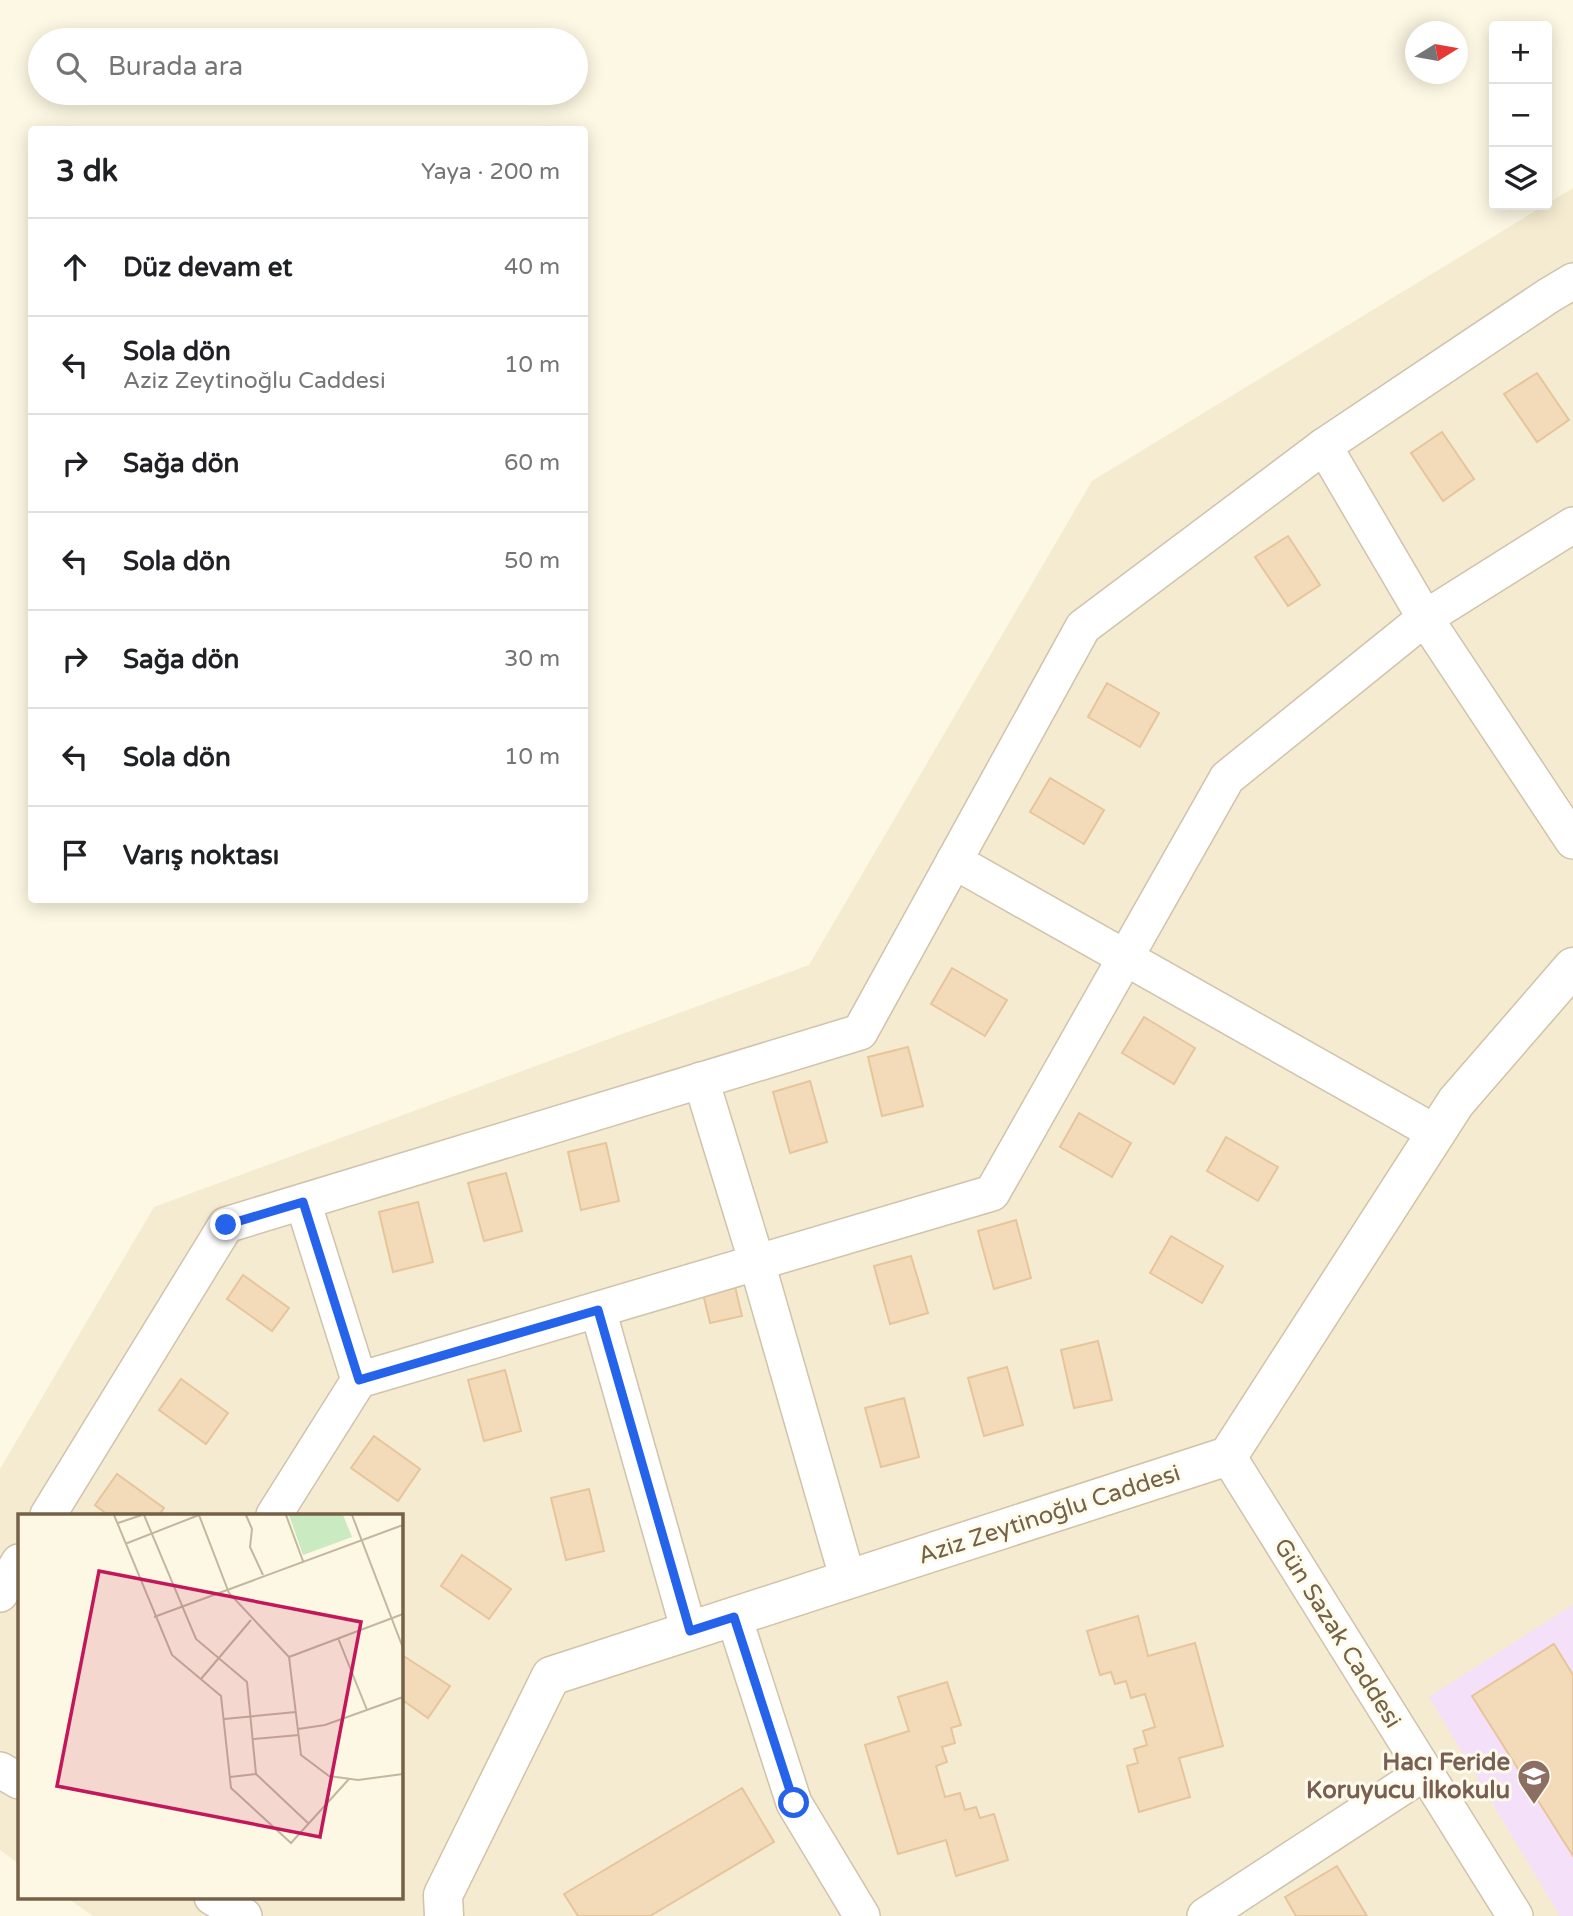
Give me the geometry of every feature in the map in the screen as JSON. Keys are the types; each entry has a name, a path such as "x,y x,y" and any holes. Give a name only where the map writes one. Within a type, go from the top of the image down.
{"main road":[{"path":"1228,1456 1456,1102 1573,967"},
{"name":"Aziz Zeytinoğlu Caddesi","path":"444,1916 443,1895 551,1676 1228,1456"}],"street":[{"path":"49,1514 226,1225 860,1032 1083,627 1324,446 1573,281"},
{"path":"1324,446 1425,618 1573,841"},
{"path":"275,1514 359,1380 992,1193 1227,778 1425,618 1573,525"},
{"path":"954,861 1436,1133"},
{"path":"701,1080 757,1263 848,1580"},
{"path":"303,1202 359,1380"},
{"path":"598,1310 690,1631"},
{"name":"Gün Sazak Caddesi","path":"1228,1456 1515,1916"},
{"path":"0,1594 18,1564"},
{"path":"734,1617 794,1803 862,1916"},
{"path":"0,1770 18,1780"},
{"path":"1205,1916 1425,1772"},
{"path":"214,1898 244,1916"}],"shaded area":[{"path":"1573,188 1573,1916 93,1916 67,1898 402,1898 402,1514 18,1514 18,1863 0,1850 0,1469 154,1207 809,965 1092,481 1537,210 1552,210 1552,201"},
{"name":"Hacı Feride Koruyucu İlkokulu","path":"1573,1605 1573,1916 1560,1916 1429,1697"}],"building":[{"path":"1537,373 1569,420 1537,442 1504,394"},
{"path":"1442,432 1474,479 1443,501 1411,453"},
{"path":"1288,536 1320,585 1288,606 1255,557"},
{"path":"1107,683 1159,713 1140,747 1088,717"},
{"path":"1050,778 1104,810 1084,844 1030,812"},
{"path":"952,968 1007,1000 985,1036 931,1004"},
{"path":"1144,1017 1195,1048 1174,1084 1122,1053"},
{"path":"908,1047 923,1106 882,1116 868,1057"},
{"path":"810,1081 827,1142 790,1153 773,1092"},
{"path":"1079,1113 1131,1143 1112,1177 1060,1147"},
{"path":"1226,1137 1278,1167 1258,1201 1207,1171"},
{"path":"606,1143 619,1201 581,1210 568,1152"},
{"path":"506,1173 522,1231 484,1241 468,1183"},
{"path":"418,1202 433,1262 393,1272 379,1212"},
{"path":"1016,1220 1031,1278 994,1289 978,1231"},
{"path":"1171,1236 1223,1266 1202,1303 1150,1273"},
{"path":"911,1256 928,1313 890,1324 874,1266"},
{"path":"243,1275 289,1308 272,1331 227,1299"},
{"path":"733,1278 742,1316 710,1323 701,1285"},
{"path":"1098,1341 1112,1400 1074,1408 1061,1350"},
{"path":"1007,1367 1023,1425 984,1436 968,1378"},
{"path":"505,1370 521,1431 484,1441 468,1380"},
{"path":"181,1379 228,1413 206,1444 159,1410"},
{"path":"904,1398 919,1457 881,1467 865,1408"},
{"path":"374,1436 420,1469 398,1501 351,1468"},
{"path":"117,1474 164,1508 160,1514 107,1514 95,1505"},
{"path":"589,1489 604,1551 566,1560 551,1498"},
{"path":"462,1555 511,1589 489,1619 441,1586"},
{"path":"1138,1616 1148,1656 1195,1643 1223,1746 1179,1758 1190,1797 1139,1812 1127,1766 1138,1763 1134,1749 1147,1745 1143,1731 1155,1727 1145,1694 1131,1698 1126,1681 1115,1684 1111,1672 1100,1675 1087,1631"},
{"path":"1554,1644 1573,1675 1573,1856 1472,1696"},
{"path":"402,1655 450,1686 428,1718 402,1700"},
{"path":"947,1682 961,1725 951,1728 955,1743 942,1747 947,1762 936,1766 945,1797 960,1793 965,1810 976,1807 980,1818 994,1814 1008,1860 956,1876 946,1840 898,1854 865,1745 909,1731 898,1697"},
{"path":"742,1788 774,1842 650,1916 578,1916 564,1894"},
{"path":"1337,1866 1367,1916 1296,1916 1285,1897"}],"place":[{"name":"Hacı Feride Koruyucu İlkokulu","path":"1534,1806"}],"route":[{"path":"226,1225 303,1202 359,1380 598,1310 690,1631 734,1617 794,1803"}]}
